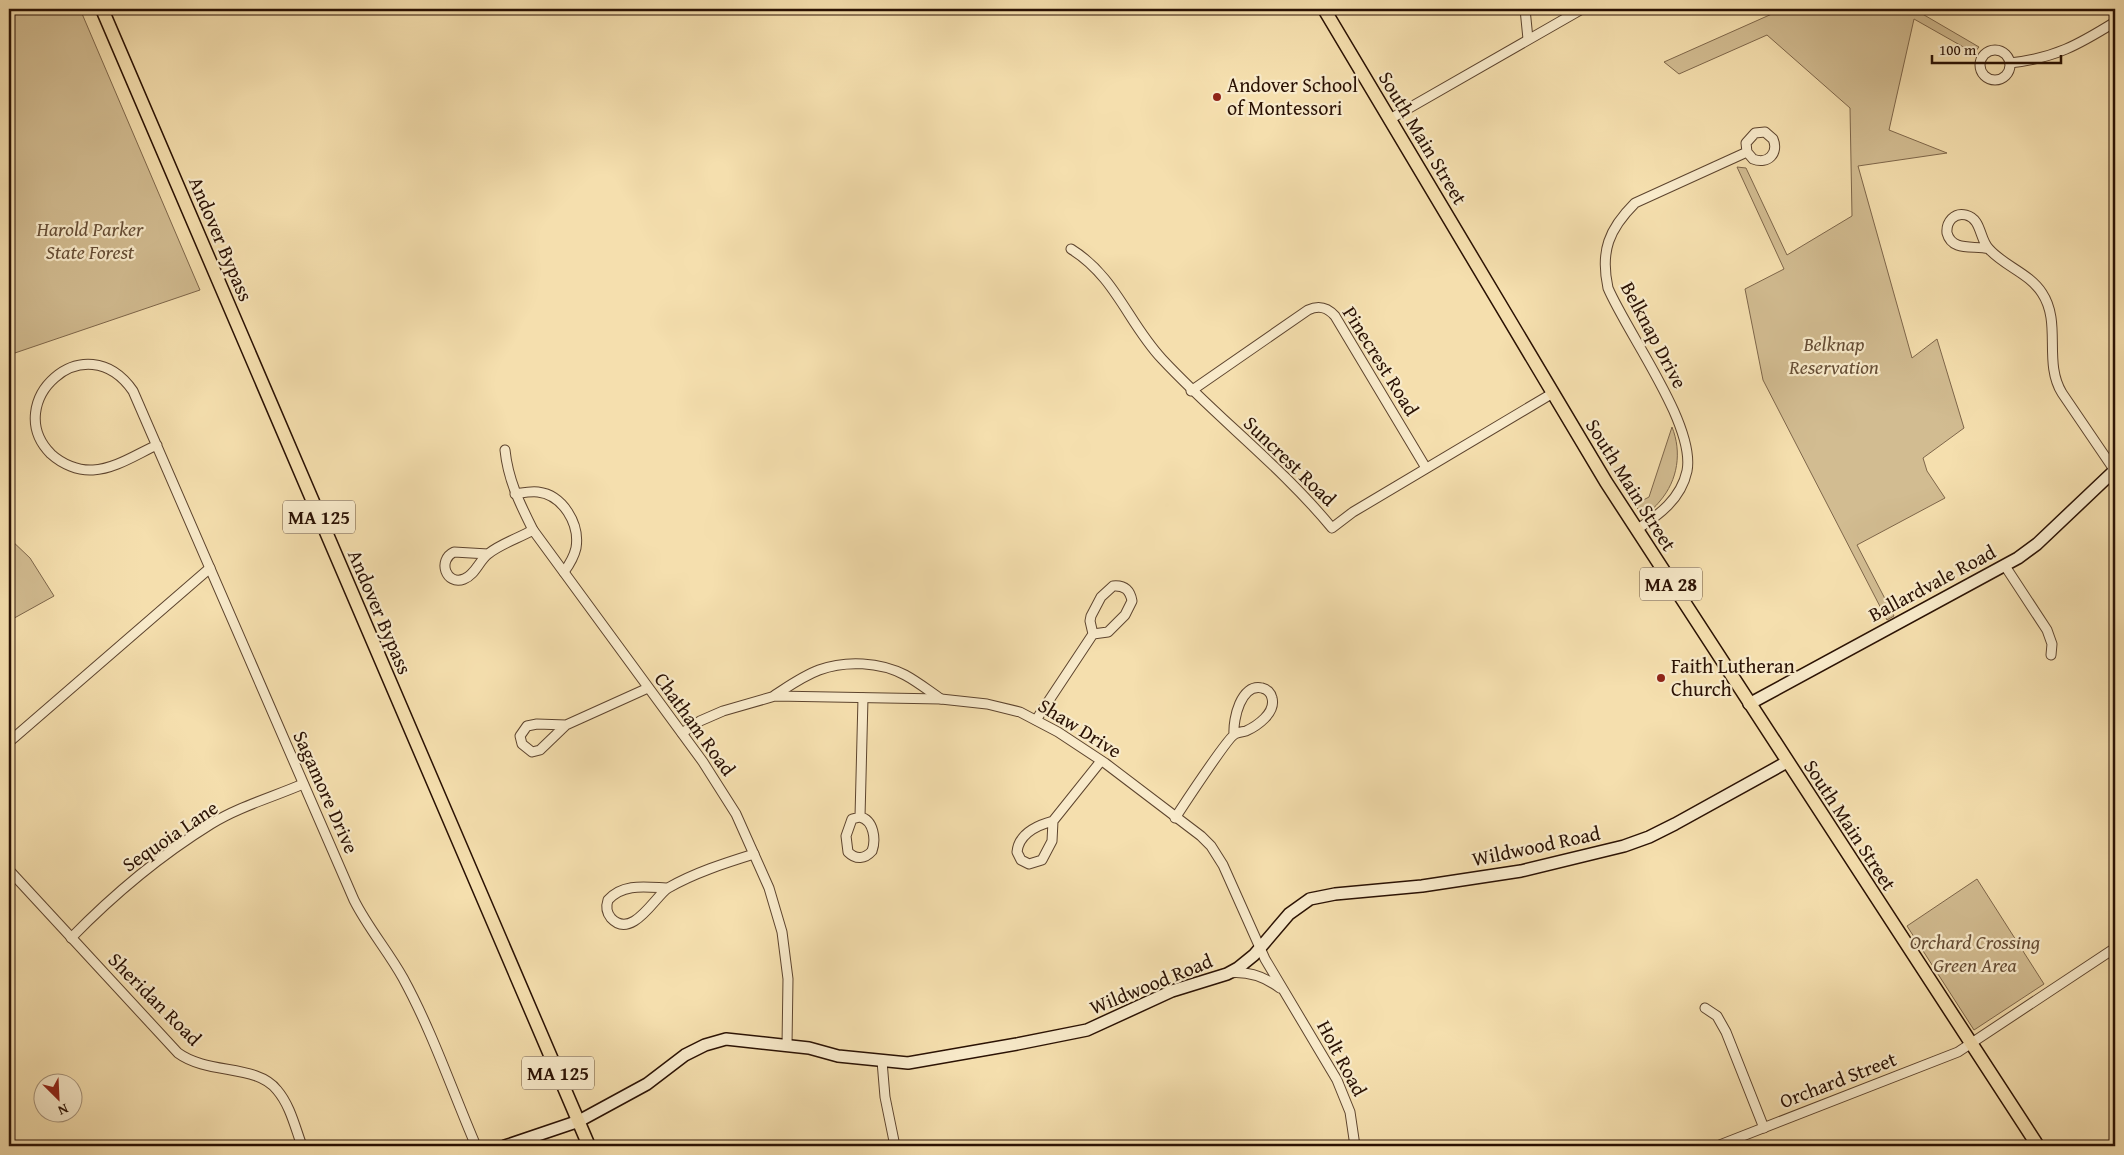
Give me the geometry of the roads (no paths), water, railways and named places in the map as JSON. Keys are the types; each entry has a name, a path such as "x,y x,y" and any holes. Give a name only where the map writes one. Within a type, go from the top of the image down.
{"main road":[{"name":"Andover Bypass","path":"102,9 589,1146"},
{"name":"South Main Street","path":"1324,9 1636,530 2038,1146"}],"street":[{"path":"1525,9 1528,39"},
{"path":"1390,119 1582,9"},
{"path":"2010,63 2047,57 2065,51 2115,22"},
{"name":"Belknap Drive","path":"1636,530 1661,513 1678,492 1687,472 1687,452 1679,422 1608,288 1604,273 1607,243 1624,215 1635,203 1747,152"},
{"path":"1989,249 1960,246 1954,243 1947,233 1948,222 1958,215 1970,217 1977,224 1989,249 2028,278 2043,294 2050,315 2053,367 2058,385 2115,470"},
{"name":"Suncrest Road","path":"1071,249 1082,256 1111,286 1160,357 1191,390 1306,498 1332,528 1353,512 1553,393"},
{"name":"Pinecrest Road","path":"1191,390 1308,310 1323,307 1330,310 1335,316 1426,468"},
{"name":"Sagamore Drive","path":"157,445 103,468 82,470 64,464 48,451 38,433 35,413 40,393 53,377 71,367 91,364 120,375 133,391 157,445 210,568 302,784 364,920 390,957 417,1005 476,1146"},
{"name":"Chatham Road","path":"505,450 510,479 515,494 533,530 682,733 724,793 736,814 769,888 782,932 788,979 787,1045"},
{"name":"Ballardvale Road","path":"1749,704 1948,595 2005,566 2037,544 2115,470"},
{"path":"515,494 539,492 554,498 566,509 571,518 576,538 571,561 564,572"},
{"path":"488,554 454,552 444,562 445,572 452,579 462,580 488,554 533,530"},
{"path":"2005,566 2047,630 2052,644 2051,656"},
{"path":"9,742 210,568"},
{"path":"1036,720 1093,634 1090,619 1101,597 1107,589 1113,586 1125,588 1129,592 1132,601 1125,615 1108,632 1093,634"},
{"path":"774,696 820,670 836,665 856,664 875,665 890,669 906,676 941,699"},
{"path":"566,725 537,724 527,726 521,732 522,744 532,752 540,750 566,725 648,688"},
{"path":"1175,818 1234,734 1252,728 1266,717 1273,705 1269,692 1260,688 1251,690 1248,693 1236,710 1233,722 1234,734"},
{"name":"Shaw Drive","path":"682,733 700,721 730,709 774,696 941,699 987,704 1020,712 1101,761 1175,818 1202,836 1217,855 1231,880 1260,948"},
{"path":"860,817 863,698"},
{"path":"1053,821 1052,841 1042,860 1030,864 1021,860 1018,847 1023,839 1035,827 1053,821 1101,761"},
{"name":"Wildwood Road","path":"505,1146 579,1121 647,1084 685,1056 705,1045 726,1039 809,1048 838,1056 908,1063 1075,1033 1108,1022 1172,992 1226,974 1246,962 1289,914 1310,899 1335,894 1422,886 1521,871 1624,846 1675,824 1787,762"},
{"name":"Sequoia Lane","path":"71,938 100,909 127,886 212,823 302,784"},
{"path":"860,817 865,818 869,822 874,840 872,851 860,858 848,852 846,836 852,819 860,817"},
{"path":"666,888 648,911 631,921 621,923 612,919 608,914 608,900 616,893 635,887 666,888 720,865 754,854"},
{"name":"Sheridan Road","path":"9,870 167,1042 184,1057 211,1068 257,1076 278,1090 287,1106 302,1146"},
{"name":"Holt Road","path":"1260,948 1343,1094 1350,1112 1355,1146"},
{"name":"Orchard Street","path":"1717,1146 1950,1055 1972,1044 2115,948"},
{"name":"Holt Road","path":"1226,974 1239,972 1258,976 1268,980 1284,992"},
{"path":"1705,1008 1717,1016 1726,1032 1764,1128"},
{"path":"882,1061 885,1097 895,1146"}],"place":[{"name":"Andover School of Montessori","path":"1217,97"},
{"name":"Faith Lutheran Church","path":"1661,678"}],"park label":[{"name":"Harold Parker State Forest","path":"90,240"},
{"name":"Belknap Reservation","path":"1834,356"},
{"name":"Orchard Crossing Green Area","path":"1975,954"}]}
